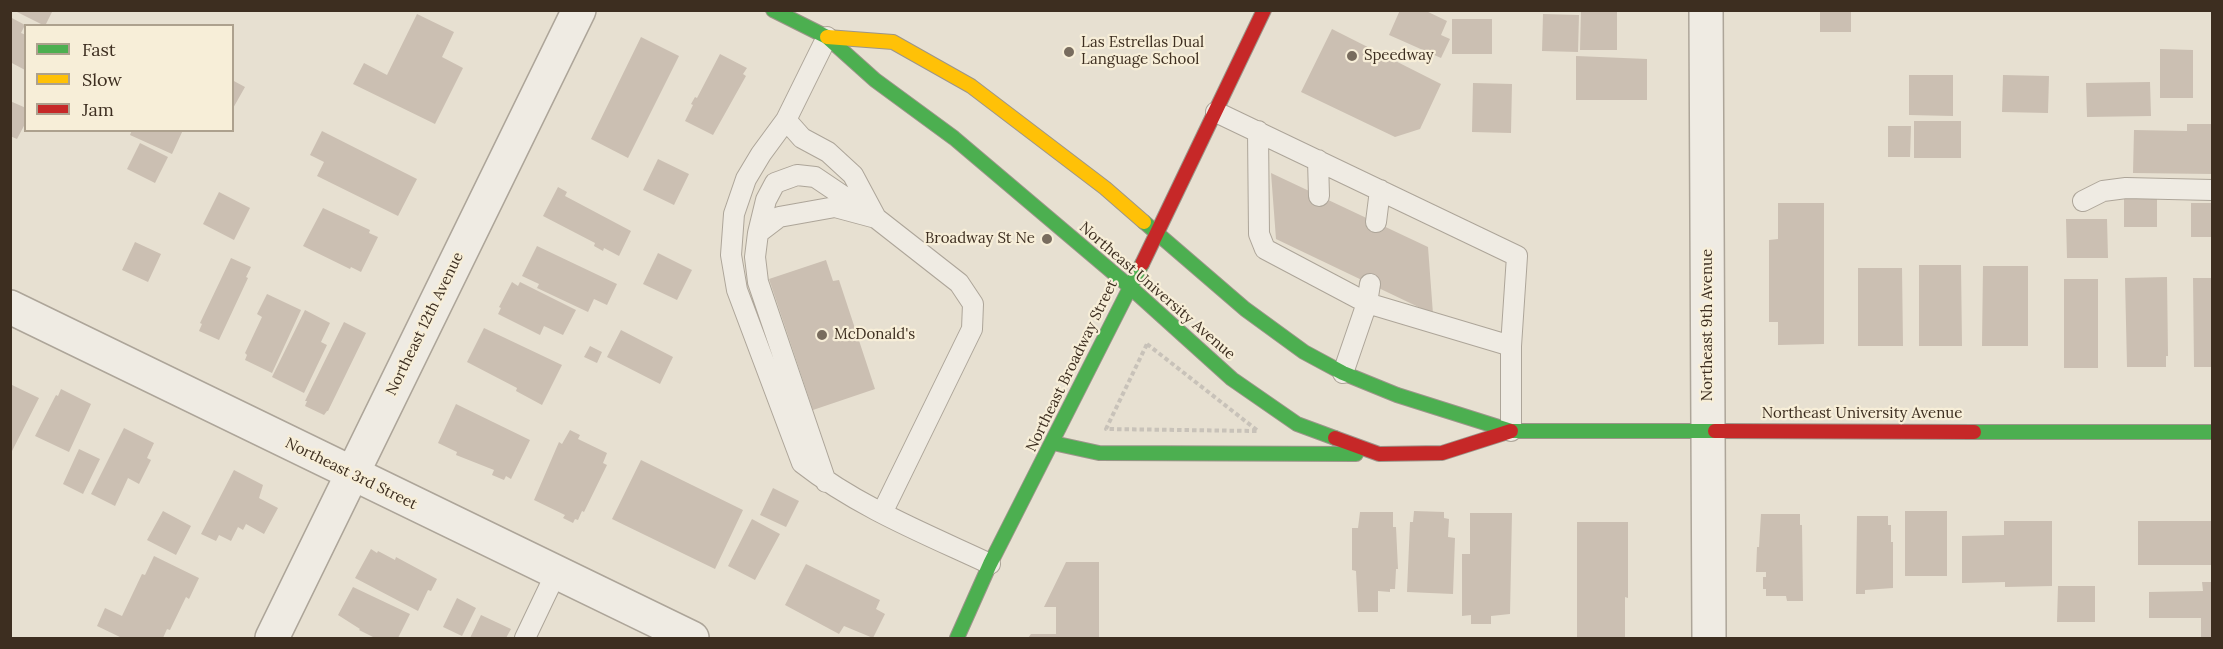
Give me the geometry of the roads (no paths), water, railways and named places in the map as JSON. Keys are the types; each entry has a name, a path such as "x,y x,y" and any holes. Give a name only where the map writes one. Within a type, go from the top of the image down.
{"main road":[{"name":"Northeast University Avenue","path":"773,10 827,37 875,80 954,138 1130,287 1232,379 1297,424 1379,454 1442,453 1511,431 2212,432"},
{"name":"Northeast Broadway Street","path":"957,639 990,564 1157,234 1264,10"},
{"name":"Northeast University Avenue","path":"827,37 893,42 971,86 1105,188 1245,309 1304,352 1343,373 1397,395 1511,431"},
{"path":"1053,443 1099,453 1379,454"}],"street":[{"name":"Northeast 12th Avenue","path":"272,639 579,10"},
{"name":"Northeast 9th Avenue","path":"1706,10 1709,639"},
{"name":"Northeast 3rd Street","path":"10,307 692,639"}],"lane":[{"path":"827,37 786,120 746,179 734,214 731,255 737,290 802,463 826,482 882,513 990,564"},
{"path":"1216,112 1517,256 1511,346 1511,431"},
{"path":"786,120 802,138 828,152 853,175 876,218"},
{"path":"1258,131 1259,234 1265,249 1319,268 1369,293 1511,346"},
{"path":"1318,160 1319,196"},
{"path":"826,482 758,282 756,257 758,233 765,200 775,183 797,175 815,177 876,218 959,284 973,304 972,329 882,513"},
{"path":"2084,201 2103,191 2126,188 2212,190"},
{"path":"1376,222 1380,190"},
{"path":"758,233 779,217 835,207 876,218"},
{"path":"1343,373 1369,293"},
{"path":"525,639 556,573"}],"place":[{"name":"Las Estrellas Dual Language School","path":"1069,52"},
{"name":"Speedway","path":"1352,56"},
{"name":"Broadway St Ne","path":"1047,239"},
{"name":"McDonald's","path":"822,335"}]}
